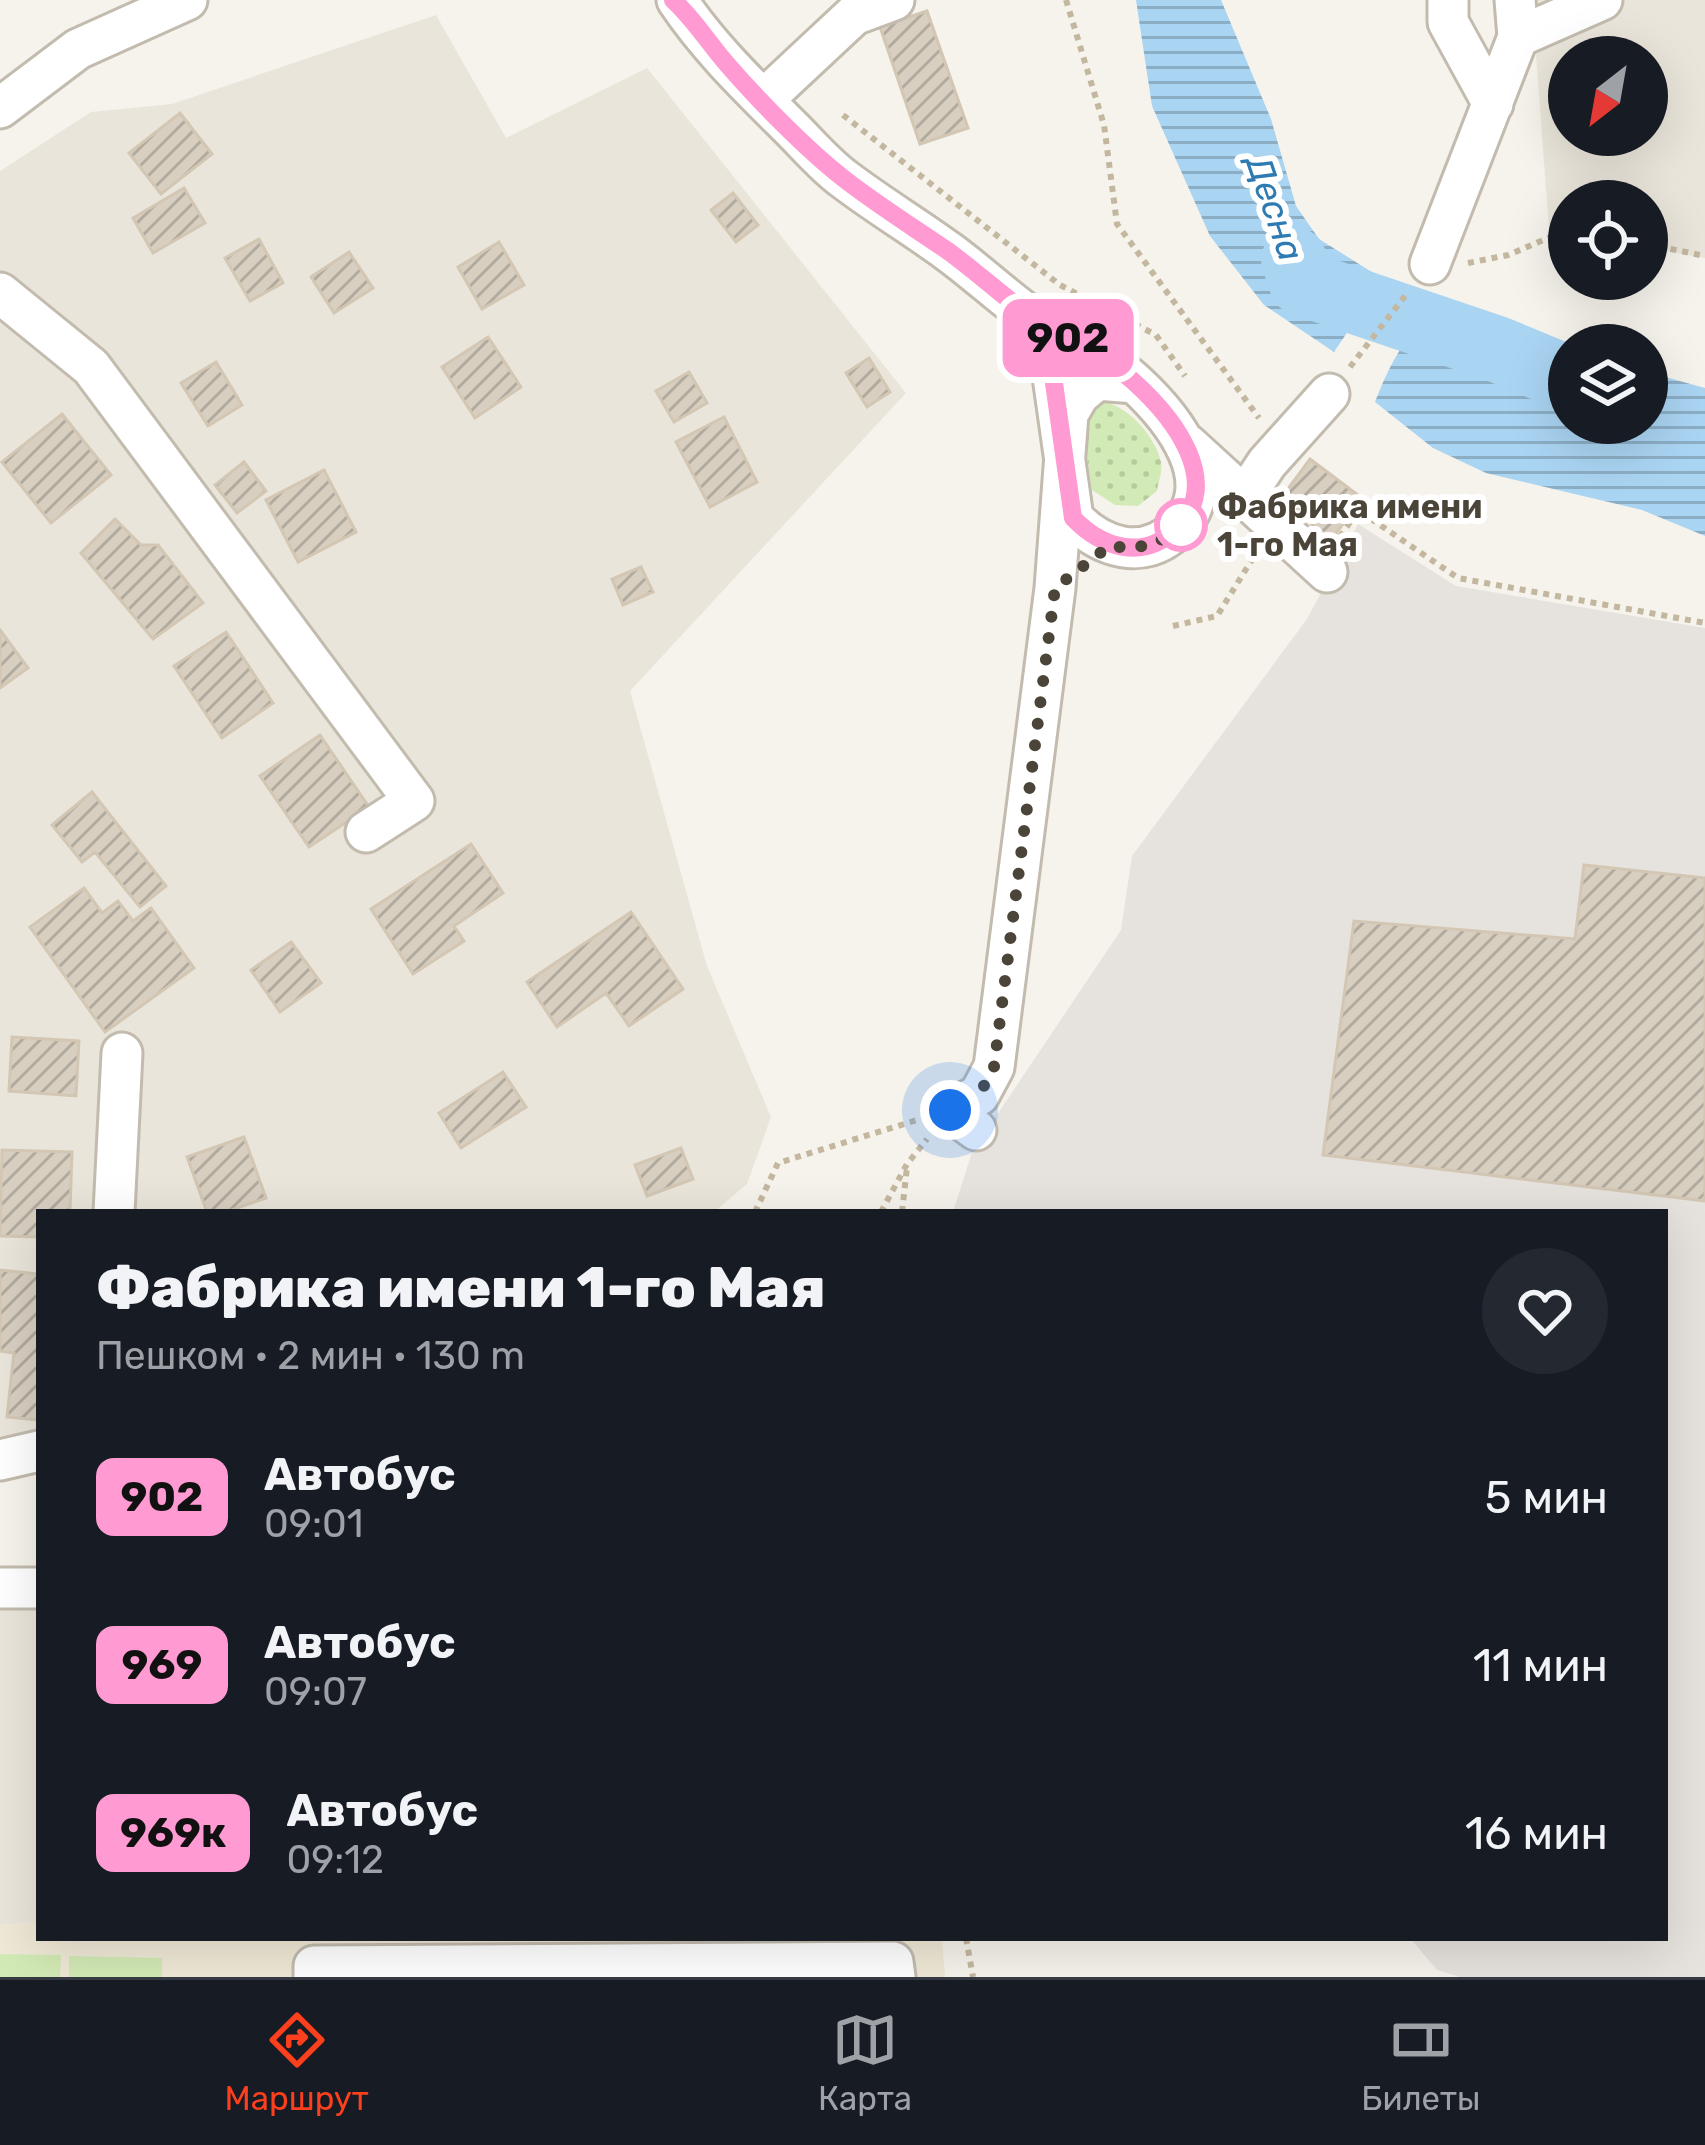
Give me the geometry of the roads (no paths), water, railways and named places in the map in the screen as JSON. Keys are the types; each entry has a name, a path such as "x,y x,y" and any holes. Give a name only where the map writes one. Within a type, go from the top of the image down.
{"street":[{"path":"0,108 78,49 187,0"},
{"path":"763,100 854,16 894,0"},
{"path":"1448,0 1448,22 1492,104"},
{"path":"1430,264 1492,104 1516,19 1602,0"},
{"path":"678,3 729,66 840,176 1046,327 1087,348 1136,383 1195,461 1197,484 1184,522 1169,537 1150,546 1109,546 1073,518 1046,327"},
{"path":"0,293 92,367 414,801 366,832"},
{"path":"963,1120 994,1067 1055,588 1068,413 1079,395 1097,380 1136,383"},
{"path":"1256,480 1329,394"},
{"path":"1183,440 1256,480 1324,569"},
{"path":"1055,588 1109,546"},
{"path":"114,1209 122,1053"},
{"path":"0,1460 36,1452"},
{"path":"0,1588 36,1588"},
{"path":"314,1977 314,1966 847,1962 893,1962 895,1977"}],"water":[{"path":"1136,0 1221,0 1271,119 1296,206 1319,239 1383,279 1334,352 1264,305 1210,236 1152,106"},
{"path":"1450,306 1472,307 1548,335 1548,444 1668,444 1668,378 1705,388 1705,536 1642,510 1486,473 1433,448 1375,402 1412,334"}],"waterway":[{"name":"Десна","path":"1294,260 1302,283 1548,370"}],"place":[{"name":"Фабрика имени 1-го Мая","path":"1181,525"}]}
